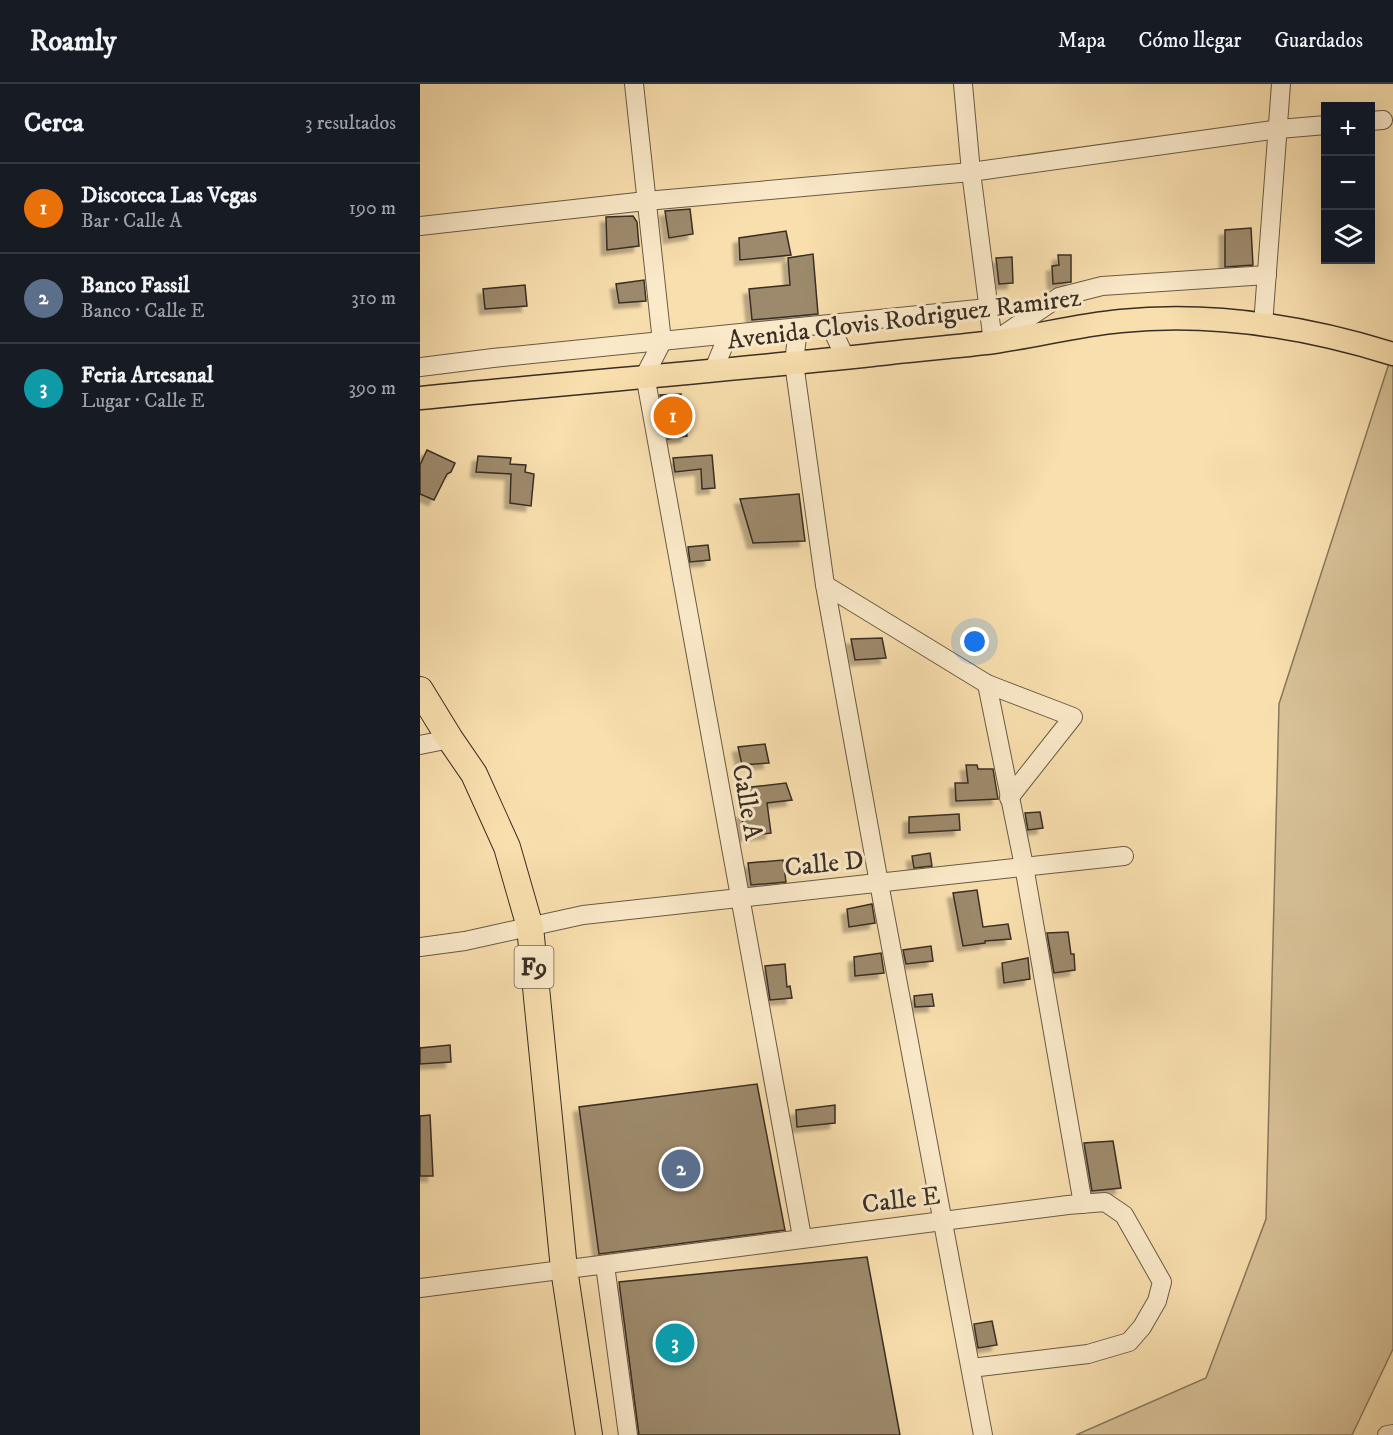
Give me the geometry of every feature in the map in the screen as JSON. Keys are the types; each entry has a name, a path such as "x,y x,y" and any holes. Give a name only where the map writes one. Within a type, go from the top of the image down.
{"highway":[{"name":"F9","path":"420,690 474,774 507,847 530,927 564,1269 589,1435"}],"main road":[{"name":"Avenida Clovis Rodriguez Ramirez","path":"420,398 993,342 1121,321 1197,318 1263,325 1311,333 1393,354"}],"street":[{"path":"634,84 662,342 645,375"},
{"path":"963,84 971,172 993,342 1059,297 1102,286 1267,275"},
{"path":"1263,325 1281,84"},
{"path":"420,226 646,201 971,172 1279,129 1321,125"},
{"path":"420,367 988,308"},
{"path":"830,325 845,357"},
{"path":"798,328 794,363 825,585 983,1435"},
{"path":"714,369 728,335"},
{"name":"Calle A","path":"645,375 802,1237"},
{"path":"825,585 987,684 1073,717 1009,798"},
{"path":"987,684 1024,866 1083,1204"},
{"path":"420,745 450,739"},
{"name":"Calle D","path":"420,947 465,941 583,915 1124,856"},
{"name":"Calle E","path":"420,1288 802,1237 1083,1204 1105,1202 1124,1215 1162,1282 1157,1301 1142,1328 1129,1342 1089,1354 971,1368"},
{"path":"605,1265 628,1435"},
{"path":"1387,1435 1393,1434"}],"shaded area":[{"path":"1393,351 1393,1349 1352,1435 1076,1435 1206,1378 1266,1219 1279,704"}],"building":[{"path":"690,209 693,234 669,238 665,211"},
{"path":"633,216 637,222 639,246 607,250 606,217"},
{"path":"1251,228 1253,265 1225,267 1225,230"},
{"path":"786,231 791,255 740,260 739,238"},
{"path":"813,254 818,314 752,320 749,289 790,285 788,258"},
{"path":"1058,255 1071,255 1071,282 1053,284 1052,266 1059,265"},
{"path":"1012,257 1013,283 999,284 996,258"},
{"path":"644,280 646,301 619,303 616,284"},
{"path":"525,285 527,306 485,309 483,289"},
{"path":"681,394 687,436 668,439 660,395"},
{"path":"427,450 455,463 434,500 420,494 420,465"},
{"path":"712,455 715,488 702,489 701,469 675,472 673,458"},
{"path":"478,456 511,458 510,464 526,465 525,472 534,474 531,506 510,503 511,474 476,472"},
{"path":"799,494 805,541 753,543 740,499"},
{"path":"708,545 710,560 690,562 688,547"},
{"path":"882,638 886,658 855,660 851,639"},
{"path":"765,744 769,763 742,765 738,747"},
{"path":"966,765 977,765 978,769 993,769 998,799 956,801 955,783 968,783"},
{"path":"786,783 792,800 767,803 771,833 745,836 741,813 746,812 743,788"},
{"path":"1040,812 1043,828 1028,830 1025,813"},
{"path":"959,814 960,830 909,833 909,817"},
{"path":"930,853 932,866 914,868 912,856"},
{"path":"783,860 786,882 751,885 748,863"},
{"path":"977,890 983,927 1008,924 1011,939 963,946 953,893"},
{"path":"872,904 875,923 849,927 847,909"},
{"path":"1068,932 1071,954 1074,954 1075,970 1054,973 1047,933"},
{"path":"931,946 933,961 906,964 903,950"},
{"path":"881,953 884,973 855,976 854,957"},
{"path":"1028,958 1030,979 1004,983 1002,963"},
{"path":"785,964 787,987 790,986 792,998 770,1000 765,966"},
{"path":"932,994 934,1006 915,1007 914,996"},
{"path":"450,1045 451,1062 420,1064 420,1048"},
{"path":"757,1084 785,1230 599,1254 579,1107"},
{"path":"835,1105 835,1123 797,1127 796,1110"},
{"path":"430,1115 433,1176 420,1176 420,1116"},
{"path":"1113,1141 1121,1188 1092,1191 1084,1143"},
{"path":"867,1257 900,1435 639,1435 619,1282"},
{"path":"992,1321 997,1345 978,1348 974,1324"}],"place":[{"name":"Discoteca Las Vegas","path":"673,416"},
{"name":"Banco Fassil","path":"681,1169"},
{"name":"Feria Artesanal","path":"675,1343"}]}
